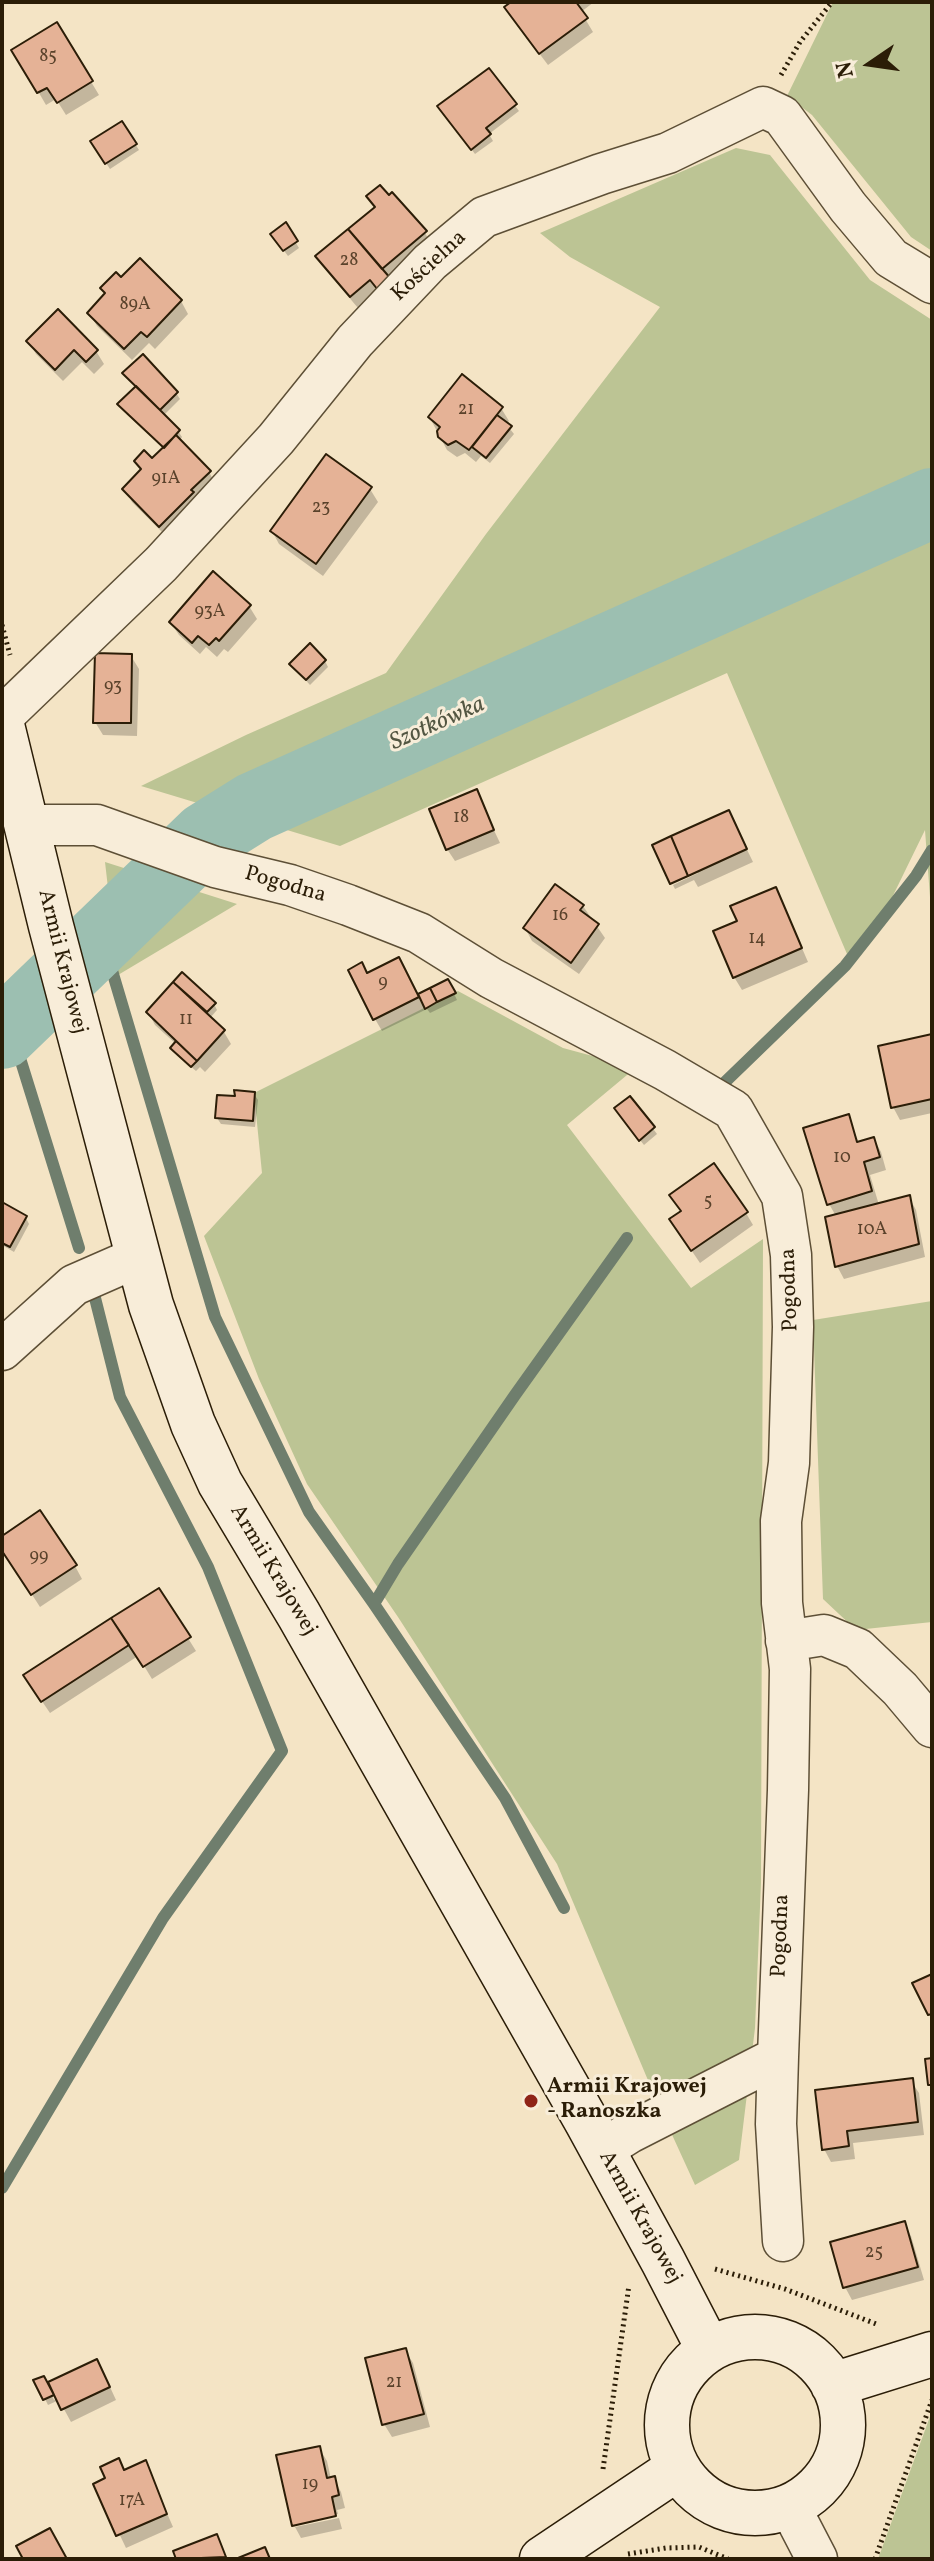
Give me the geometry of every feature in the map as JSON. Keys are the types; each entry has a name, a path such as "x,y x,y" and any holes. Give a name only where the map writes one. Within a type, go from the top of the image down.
{"street":[{"path":"763,107 782,116 848,207 891,258 932,283"},
{"name":"Kościelna","path":"2,717 161,564 276,439 355,341 430,262 484,217 668,153 763,107"},
{"name":"Armii Krajowej","path":"2,725 14,803 51,926 151,1305 193,1424 220,1483 299,1615 602,2150 709,2350"},
{"name":"Pogodna","path":"14,803 97,825 215,867 290,885 419,933 491,978 665,1070 733,1110 782,1196 791,1255 793,1327 789,1463 781,1521 782,1603 790,1669 776,2124 783,2241"},
{"path":"2,1350 74,1285 138,1257"},
{"path":"786,1641 824,1635 858,1649 900,1689 932,1727"},
{"path":"602,2150 629,2133 778,2057"},
{"path":"769,2338 807,2354 822,2368 833,2385 842,2413 842,2442 832,2469 814,2491 790,2507 765,2513 739,2513 714,2504 693,2489 678,2468 669,2443 667,2416 674,2390 688,2368 709,2350 728,2341 769,2338"},
{"path":"833,2385 932,2354"},
{"path":"542,2559 678,2468"},
{"path":"790,2507 817,2559"}],"path":[{"path":"763,107 800,42 832,2"},
{"path":"710,2267 785,2289 887,2328"},
{"path":"592,2477 603,2468 629,2280"},
{"path":"875,2559 932,2400"},
{"path":"620,2555 699,2547 728,2559"}],"green space":[{"path":"833,2 932,2 932,251 911,237 812,115 787,96"},
{"path":"736,148 770,155 870,280 932,320 932,924 925,830 884,914 847,954 727,673 340,846 141,786 386,673 486,534 660,307 570,257 540,233"},
{"path":"105,862 237,904 118,975"},
{"path":"458,991 563,1048 622,1064 633,1070 567,1125 691,1288 763,1239 761,1883 755,2028 739,2160 695,2185 557,1864 398,1617 307,1484 259,1379 204,1236 262,1173 254,1093"},
{"path":"932,1301 932,1622 856,1630 823,1599 813,1320"},
{"path":"932,2411 932,2559 878,2559"}],"building":[{"path":"511,2 576,2 588,18 539,54 504,7"},
{"path":"57,22 93,81 57,103 47,88 37,93 11,50"},
{"path":"489,68 517,104 486,128 491,134 471,150 437,106"},
{"path":"122,121 137,144 105,164 90,141"},
{"path":"380,185 389,195 392,192 427,231 382,269 348,229 375,207 366,196"},
{"path":"286,222 298,241 283,251 270,234"},
{"path":"348,229 391,279 378,290 370,280 350,297 315,256"},
{"path":"140,258 182,300 147,337 141,332 124,349 87,313 105,293 100,288 116,272 121,277"},
{"path":"58,309 98,350 86,362 74,350 55,370 26,341"},
{"path":"143,354 178,392 160,410 122,373"},
{"path":"462,374 503,407 469,450 456,441 448,445 438,437 440,427 428,417"},
{"path":"136,386 180,430 164,448 117,404"},
{"path":"497,415 512,426 486,458 472,447"},
{"path":"176,435 211,471 159,527 122,489 141,469 134,461 144,450 152,458"},
{"path":"326,454 372,487 316,564 270,531"},
{"path":"213,571 251,605 219,641 216,638 209,645 198,636 192,643 169,622"},
{"path":"310,643 326,660 306,680 289,664"},
{"path":"95,653 132,654 131,723 93,723"},
{"path":"477,789 494,830 446,850 429,809"},
{"path":"729,810 747,849 688,876 671,836"},
{"path":"671,836 688,876 670,884 652,845"},
{"path":"555,884 584,905 580,910 599,924 571,963 523,928"},
{"path":"776,887 802,948 733,978 713,931 737,921 730,906"},
{"path":"399,957 419,997 373,1020 348,970 362,962 367,973"},
{"path":"182,972 216,1003 207,1012 173,982"},
{"path":"448,979 456,993 437,1002 430,988"},
{"path":"173,982 225,1030 197,1061 146,1012"},
{"path":"430,988 437,1002 425,1009 418,994"},
{"path":"932,1034 932,1099 891,1108 878,1046"},
{"path":"176,1041 197,1061 191,1067 170,1048"},
{"path":"234,1090 255,1092 253,1121 215,1118 217,1095 235,1096"},
{"path":"630,1096 655,1127 639,1141 614,1108"},
{"path":"849,1114 857,1142 874,1137 880,1157 864,1162 872,1191 827,1205 803,1128"},
{"path":"714,1163 748,1212 691,1251 669,1219 681,1211 669,1195"},
{"path":"910,1195 919,1244 835,1267 825,1217"},
{"path":"2,1202 27,1216 10,1247 2,1243"},
{"path":"40,1510 77,1565 31,1595 2,1551 2,1536"},
{"path":"159,1588 191,1637 143,1667 111,1618"},
{"path":"111,1618 129,1645 41,1702 23,1675"},
{"path":"932,1974 932,2014 928,2015 912,1983"},
{"path":"932,2058 932,2085 928,2085 925,2059"},
{"path":"913,2078 918,2122 847,2131 849,2146 822,2150 815,2090"},
{"path":"905,2221 918,2267 843,2288 830,2242"},
{"path":"406,2348 424,2414 382,2425 365,2358"},
{"path":"97,2359 110,2387 61,2410 48,2382"},
{"path":"44,2376 54,2395 43,2400 33,2380"},
{"path":"320,2446 327,2478 335,2476 339,2495 332,2497 336,2516 292,2526 276,2455"},
{"path":"119,2458 124,2470 146,2460 167,2514 116,2536 93,2484 105,2478 100,2467"},
{"path":"50,2528 67,2559 23,2559 16,2546"},
{"path":"217,2534 226,2557 176,2559 173,2551"},
{"path":"265,2547 270,2559 238,2559 238,2558"}],"waterway":[{"name":"Szotkówka","path":"2,1034 206,837 254,807 932,503"},
{"path":"723,1084 845,966 916,876 932,850"},
{"path":"102,937 215,1317 309,1512 505,1798 564,1908"},
{"path":"10,1026 79,1248"},
{"path":"374,1604 398,1564 627,1238"},
{"path":"2,2188 163,1918 282,1751 208,1567 120,1397 94,1294"}],"place":[{"name":"Armii Krajowej - Ranoszka","path":"531,2101"}]}
